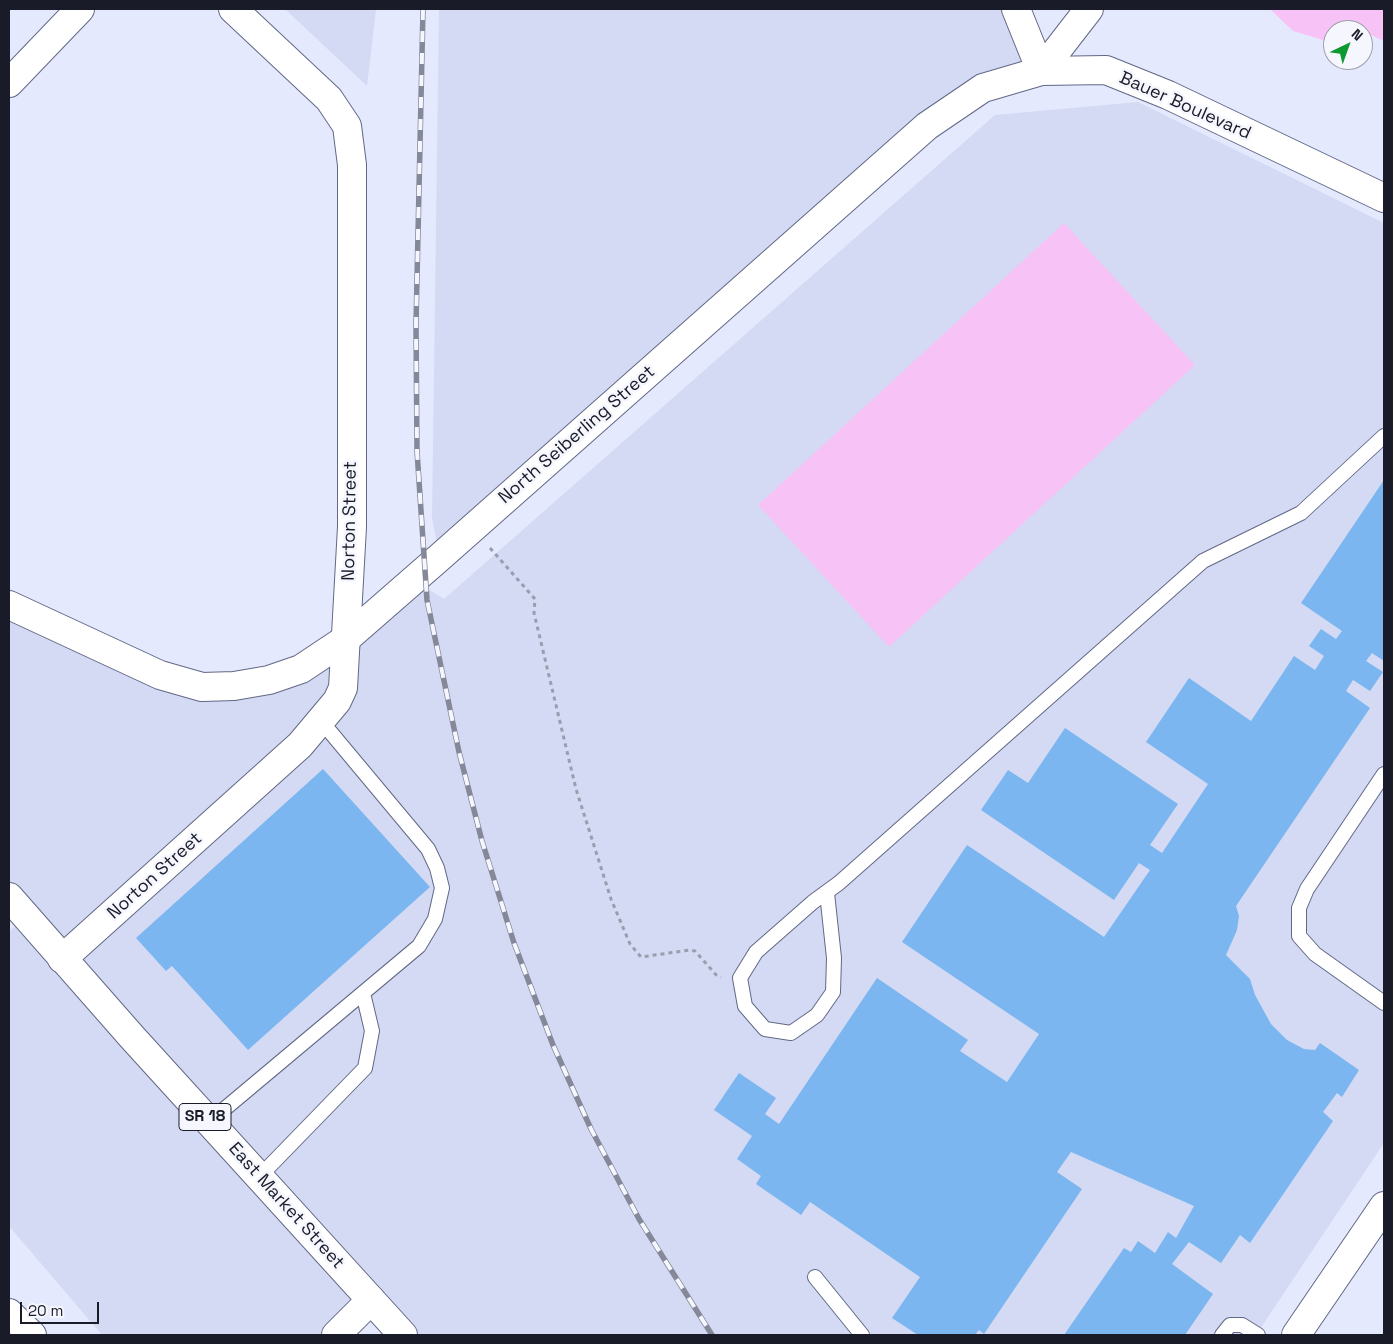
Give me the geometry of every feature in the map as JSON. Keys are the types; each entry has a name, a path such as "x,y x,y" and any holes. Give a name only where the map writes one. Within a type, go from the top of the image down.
{"main road":[{"path":"9,83 80,9"},
{"name":"Norton Street","path":"62,959 300,745 322,722 337,701 343,688 352,527 352,165 347,126 329,99 233,9"},
{"path":"1016,9 1041,71"},
{"path":"1041,71 1089,9"},
{"name":"Bauer Boulevard","path":"1041,71 1106,70 1168,96 1384,198"},
{"name":"North Seiberling Street","path":"9,605 160,675 202,687 234,686 269,680 301,670 346,639 927,126 983,88 1041,71"},
{"name":"East Market Street","path":"9,897 62,959 403,1335"},
{"path":"1296,1335 1384,1206"},
{"path":"336,1335 371,1300"},
{"path":"9,1313 32,1335"},
{"path":"9,1323 20,1335"}],"lane":[{"path":"827,893 834,958 834,992 817,1015 791,1033 765,1029 745,1006 740,978 756,952 813,902 827,893 1203,561 1301,513 1384,436"},
{"path":"209,1122 419,946 435,919 442,888 437,868 428,849 322,722"},
{"path":"1384,774 1307,889 1299,908 1299,936 1314,954 1384,1002"},
{"path":"260,1176 365,1068 372,1030 363,993"},
{"path":"815,1277 862,1335"},
{"path":"1222,1335 1230,1325 1242,1325 1258,1335"}],"path":[{"path":"502,562 535,599 534,613 576,789 611,899 630,944 642,957 690,950 695,951 706,963"}],"shaded area":[{"path":"285,9 376,9 367,86"},
{"path":"439,9 1016,9 1041,71 983,88 440,557 432,518"},
{"path":"1270,9 1384,9 1384,41 1373,36 1373,20 1323,20 1323,40 1293,31"},
{"path":"1138,102 1384,223 1384,1143 1256,1335 415,1335 74,958 309,746 353,641 420,584 444,599 995,115"},
{"path":"1064,223 1195,365 889,647 758,505"},
{"path":"9,611 206,692 339,652 337,684 316,719 63,949 9,889"},
{"path":"21,920 360,1298 323,1335 102,1335 9,1226 9,932"}],"building":[{"path":"1384,480 1384,661 1372,653 1366,661 1383,672 1370,691 1353,680 1346,691 1370,708 1236,906 1239,916 1237,930 1226,955 1250,979 1255,995 1271,1024 1287,1040 1304,1049 1315,1050 1320,1043 1359,1070 1342,1097 1337,1093 1323,1112 1333,1121 1250,1243 1240,1235 1221,1263 1189,1242 1172,1264 1213,1294 1185,1335 1064,1335 1124,1248 1131,1252 1138,1241 1155,1253 1168,1232 1176,1238 1194,1206 1071,1152 1057,1172 1082,1189 984,1334 979,1330 975,1335 918,1335 892,1318 920,1277 810,1202 801,1215 756,1184 761,1176 737,1159 752,1136 714,1110 739,1073 776,1098 765,1114 779,1124 877,978 968,1040 960,1051 1007,1082 1039,1034 902,942 967,845 1104,937 1150,870 1139,863 1114,900 981,810 1008,770 1028,783 1065,728 1178,804 1150,845 1162,853 1208,784 1146,742 1189,678 1251,721 1294,656 1315,670 1324,656 1309,646 1321,629 1336,639 1342,631 1301,603"},
{"path":"323,769 430,887 248,1050 172,966 166,971 136,938"}],"railway":[{"path":"423,9 416,324 417,451 427,600 459,752 482,841 514,943 553,1045 591,1129 639,1219 712,1335"}]}
